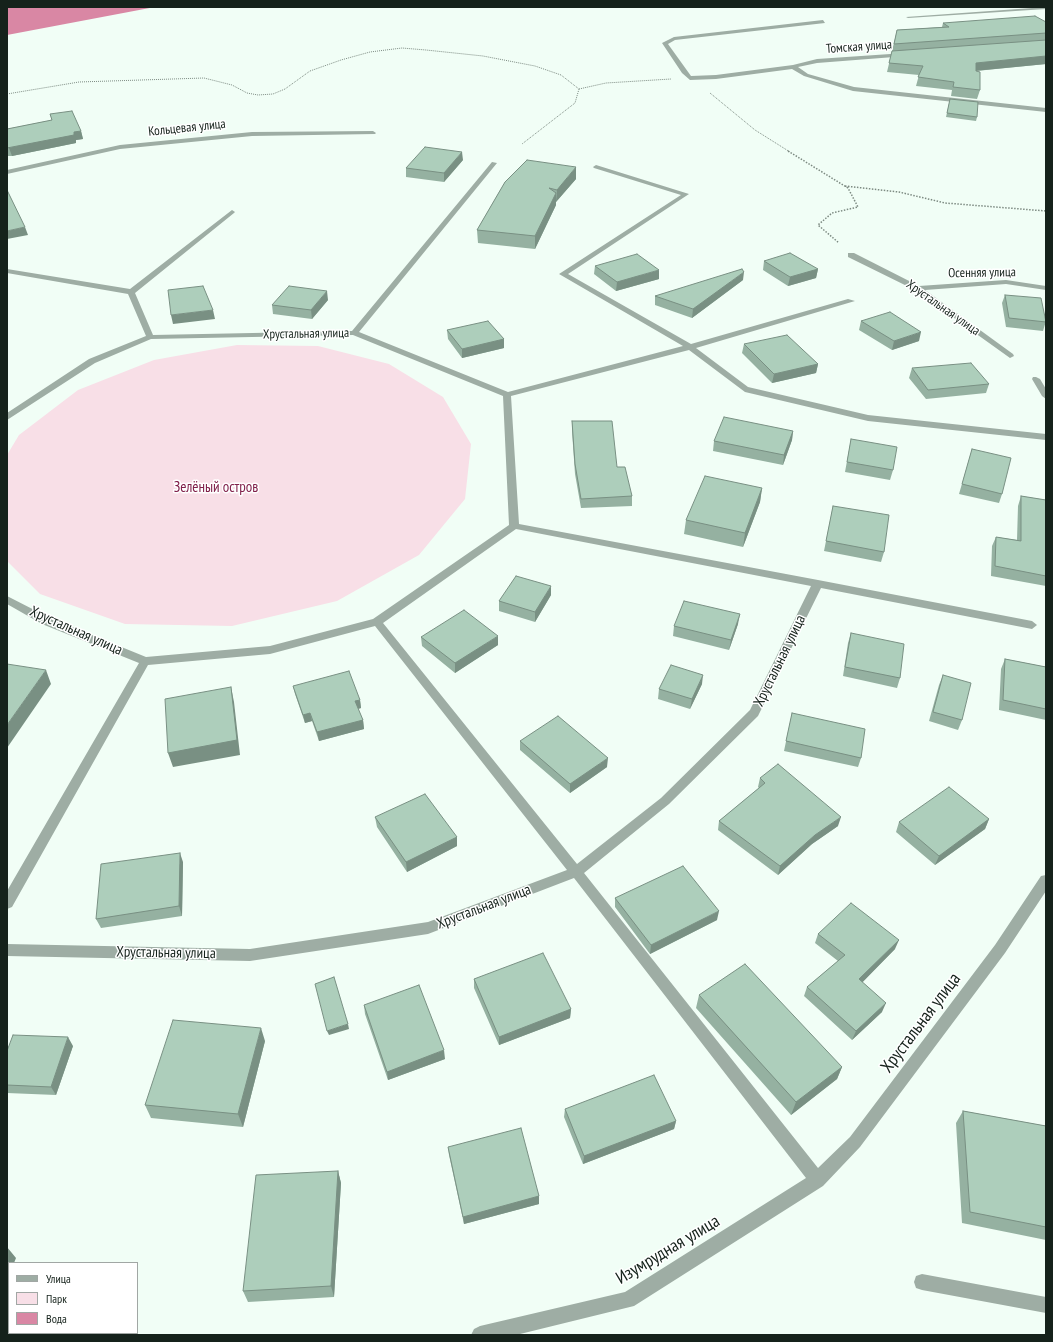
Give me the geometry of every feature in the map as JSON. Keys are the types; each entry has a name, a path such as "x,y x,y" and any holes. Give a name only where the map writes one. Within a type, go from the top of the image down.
{"street":[{"path":"908,17 1046,8"},
{"path":"690,78 684,72 665,43 674,39 823,22"},
{"name":"Томская улица","path":"690,78 716,77 792,67 817,61 912,54"},
{"path":"792,67 806,75 853,89 1046,110"},
{"name":"Кольцевая улица","path":"7,172 120,147 252,134 372,133"},
{"path":"354,332 494,163"},
{"path":"596,167 686,194 563,274 690,347 745,389 868,418 1046,437"},
{"path":"7,271 131,292 232,212"},
{"name":"Хрустальная улица","path":"851,255 918,288 1010,356"},
{"name":"Осенняя улица","path":"918,288 1006,282 1046,288"},
{"path":"131,292 150,337"},
{"path":"851,301 690,347 507,395 514,526 1032,625"},
{"name":"Хрустальная улица","path":"7,417 92,361 150,337 354,332 507,395"},
{"path":"1036,379 1046,396"},
{"name":"Хрустальная улица","path":"7,599 46,621 145,661 270,650 377,622 514,526"},
{"name":"Хрустальная улица","path":"7,950 250,955 428,928 576,872 665,801 754,714 818,583"},
{"path":"377,622 576,872 817,1180"},
{"path":"7,903 145,661"},
{"name":"Хрустальная улица","path":"817,1180 855,1142 1000,949 1046,880"},
{"name":"Изумрудная улица","path":"480,1335 628,1300 817,1180"},
{"path":"922,1282 1046,1306"}],"path":[{"path":"7,94 79,82 204,78 232,86 258,96 273,94 285,89 310,71 342,60 370,52 402,48 483,56 535,66 561,75 579,89"},
{"path":"579,89 606,83 690,78 728,106 755,130 848,188 858,207 832,213 818,225 851,255"},
{"path":"522,144 575,102 579,89"},
{"path":"844,186 899,192 945,203 1046,211"}],"green space":[{"name":"Зелёный остров","path":"237,345 318,346 389,364 443,397 471,444 465,499 419,555 337,601 232,626 125,624 40,594 7,561 7,455 19,435 78,390 154,360"}],"water":[{"path":"7,7 155,7 7,35"}],"building":[{"path":"1035,16 1046,22 1046,33 894,44 897,30 949,27 943,23"},
{"path":"1046,40 1046,56 976,63 976,71 980,72 980,90 953,87 954,82 918,77 923,66 889,63 892,51"},
{"path":"950,99 978,102 977,117 947,113"},
{"path":"72,111 81,131 74,132 74,135 7,148 7,129 52,120 50,114"},
{"path":"425,147 462,152 444,173 406,168"},
{"path":"527,160 576,167 557,190 549,188 556,193 535,236 477,230 505,182"},
{"path":"7,190 25,227 7,231"},
{"path":"790,253 818,269 790,277 764,261"},
{"path":"637,254 659,270 617,282 595,266"},
{"path":"742,269 744,272 693,309 655,296"},
{"path":"203,286 213,310 171,315 168,290"},
{"path":"289,286 327,291 311,310 272,305"},
{"path":"1005,295 1041,298 1046,322 1009,318"},
{"path":"890,312 921,332 894,341 861,321"},
{"path":"488,321 504,339 462,349 447,330"},
{"path":"787,335 818,364 774,374 744,344"},
{"path":"971,363 989,384 928,390 912,368"},
{"path":"724,417 793,431 784,455 714,441"},
{"path":"572,421 612,421 617,467 625,467 632,496 581,499 575,464"},
{"path":"851,439 897,447 893,470 847,462"},
{"path":"972,449 1011,458 1002,494 962,484"},
{"path":"705,476 762,488 745,533 686,520"},
{"path":"1021,496 1046,500 1046,576 995,566 996,537 1021,541"},
{"path":"833,506 889,515 884,552 826,541"},
{"path":"516,576 551,586 535,612 499,601"},
{"path":"684,601 740,614 731,640 674,626"},
{"path":"464,610 498,636 455,663 421,637"},
{"path":"851,633 904,644 900,678 845,667"},
{"path":"1005,659 1046,667 1046,709 1003,700"},
{"path":"7,664 46,670 7,725"},
{"path":"671,665 703,675 692,699 659,689"},
{"path":"349,671 360,700 355,701 363,720 317,732 310,713 303,715 293,686"},
{"path":"943,675 971,683 962,720 933,712"},
{"path":"231,687 237,740 168,753 165,699"},
{"path":"792,713 865,729 861,758 786,741"},
{"path":"558,716 608,758 570,784 520,741"},
{"path":"778,764 841,817 815,835 780,866 719,821 765,783 760,778"},
{"path":"949,787 989,819 939,856 899,822"},
{"path":"425,794 457,837 406,862 375,817"},
{"path":"180,853 179,906 96,919 101,864"},
{"path":"683,866 719,911 651,945 615,898"},
{"path":"851,903 899,940 859,979 886,1003 856,1031 807,987 845,955 818,934"},
{"path":"543,953 571,1009 499,1037 474,979"},
{"path":"745,964 842,1067 796,1102 699,995"},
{"path":"334,977 348,1024 327,1031 315,984"},
{"path":"419,985 444,1050 387,1072 364,1005"},
{"path":"173,1020 261,1028 238,1114 145,1105"},
{"path":"13,1035 68,1037 51,1087 7,1085 7,1051"},
{"path":"654,1075 676,1121 584,1156 565,1109"},
{"path":"963,1111 1046,1126 1046,1227 970,1212"},
{"path":"521,1128 539,1196 463,1217 448,1147"},
{"path":"338,1171 331,1286 243,1291 256,1175"}]}
